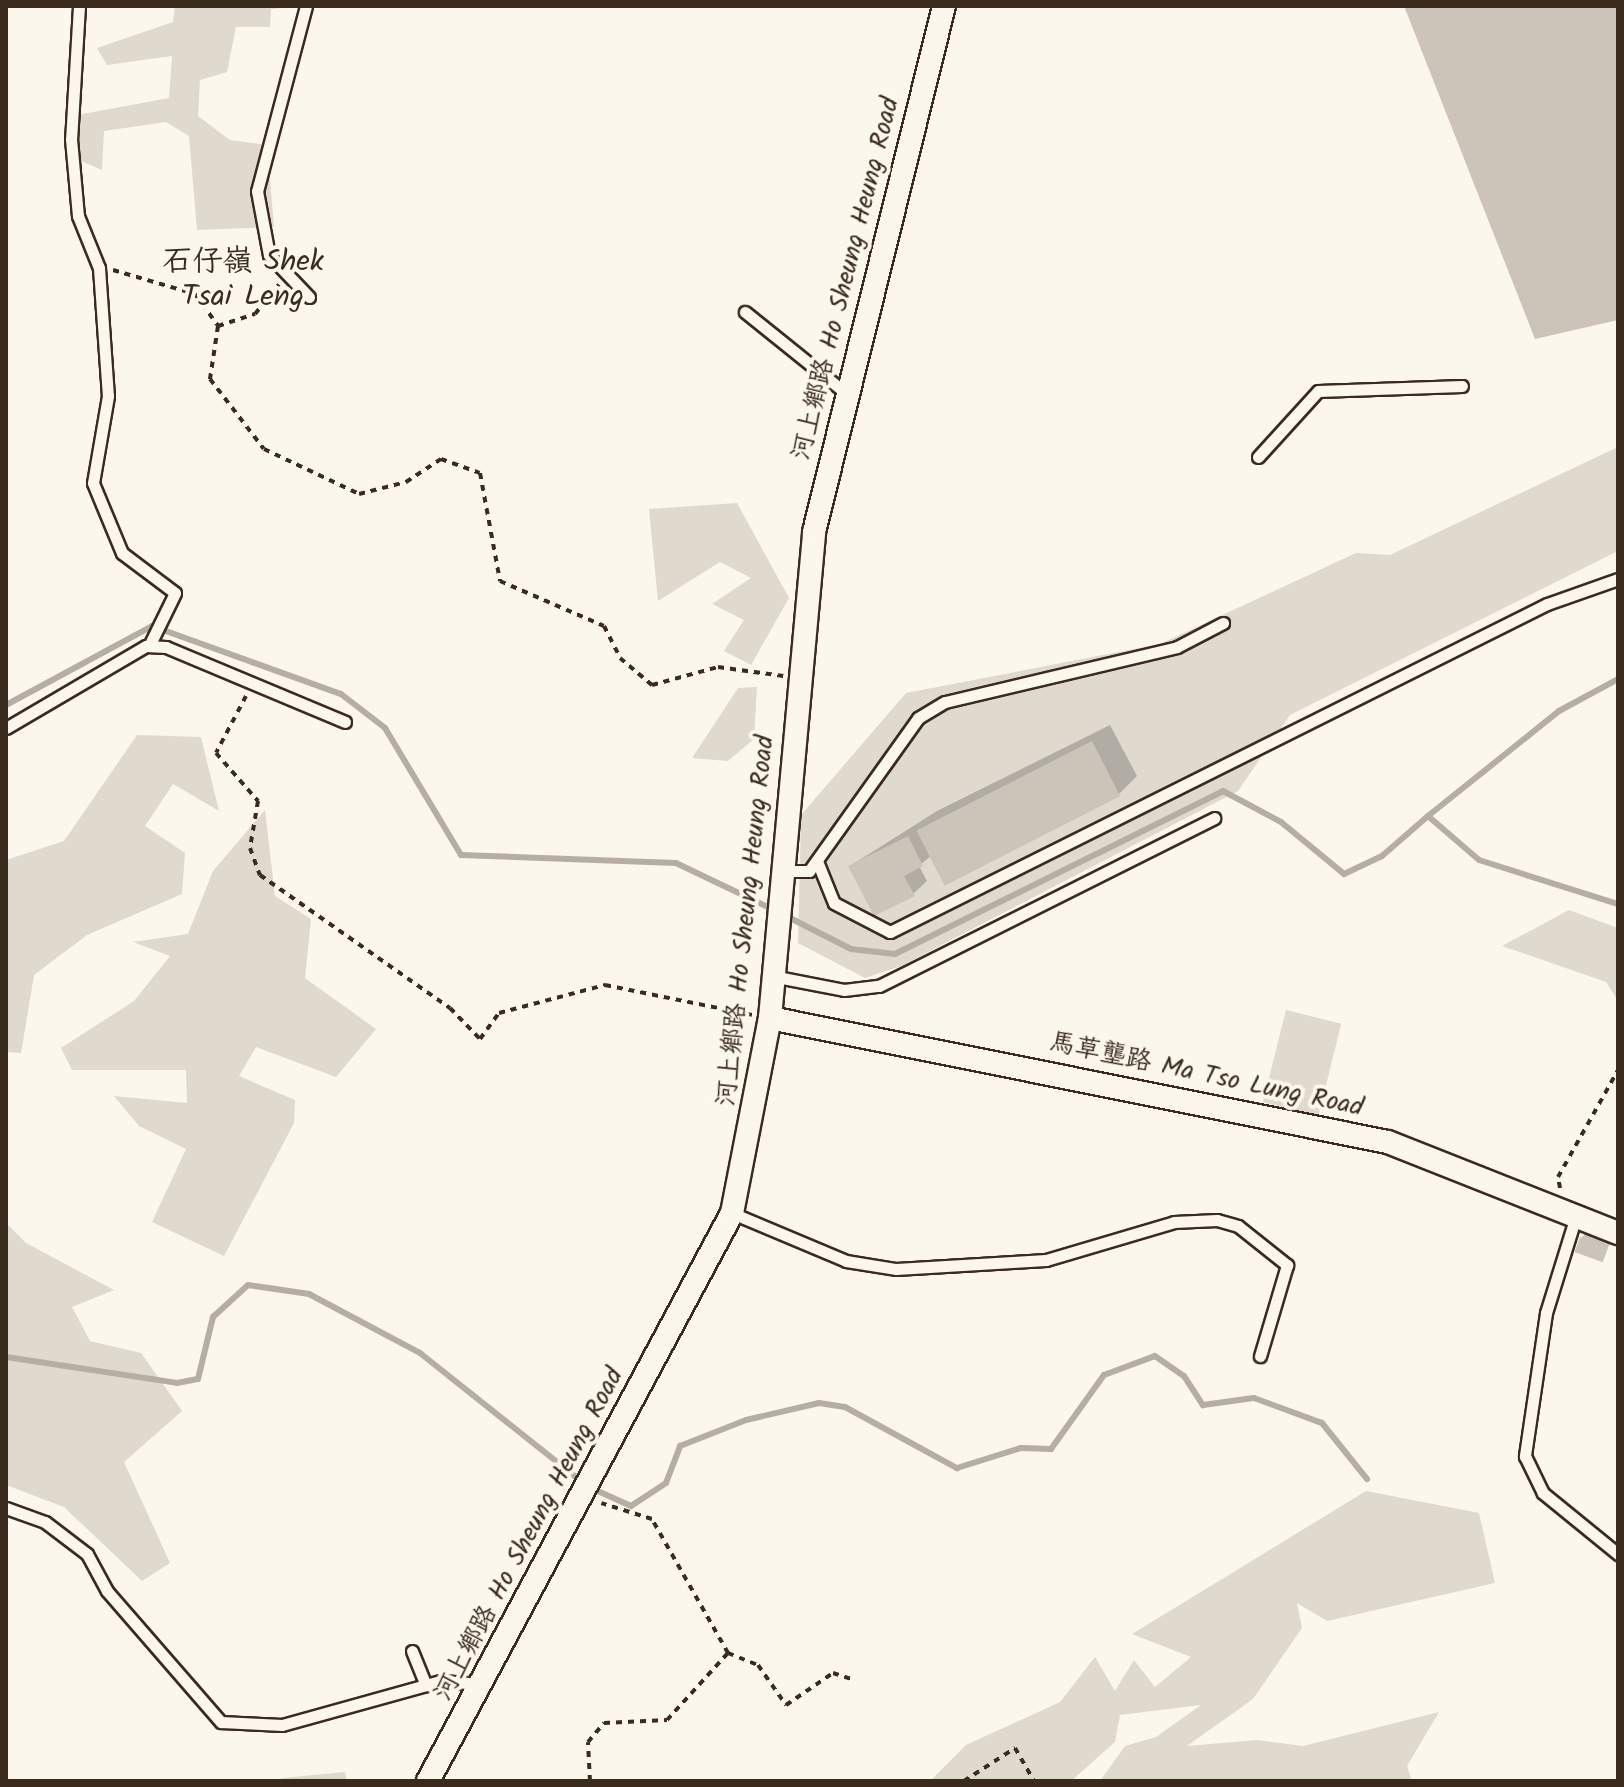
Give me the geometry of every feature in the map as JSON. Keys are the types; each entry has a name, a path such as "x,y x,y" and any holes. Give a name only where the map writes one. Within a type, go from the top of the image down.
{"street":[{"name":"河上鄉路 Ho Sheung Heung Road","path":"428,1781 732,1213 770,1018 770,975 814,532 944,6"},
{"name":"馬草壟路 Ma Tso Lung Road","path":"770,1018 1388,1142 1618,1233"}],"lane":[{"path":"6,728 149,646 175,593 122,553 93,483 108,396 99,268 78,216 71,139 79,6"},
{"path":"306,6 257,191 269,255 285,276 309,297"},
{"path":"745,312 847,394"},
{"path":"1258,457 1318,391 1462,386"},
{"path":"817,861 834,903 890,932 1547,604 1618,579"},
{"path":"781,871 809,871 918,718 945,702 1177,647 1223,623"},
{"path":"149,646 345,722"},
{"path":"770,975 844,990 879,986 1214,818"},
{"path":"732,1213 846,1261 896,1269 1046,1260 1174,1222 1217,1220 1238,1226 1287,1265 1260,1356"},
{"path":"1570,1213 1546,1313 1525,1456 1543,1493 1618,1554"},
{"path":"6,1508 45,1522 87,1554 107,1591 221,1722 282,1725 426,1685 482,1685"},
{"path":"412,1651 426,1685"}],"path":[{"path":"99,268 146,274 195,294 218,326 210,379 264,449 359,494 406,482 441,459 480,473 500,581 604,626 620,658 652,685 718,667 801,679"},
{"path":"218,326 255,314 285,276"},
{"path":"253,684 216,753 258,801 250,848 260,875 450,1008 480,1039 499,1013 605,985 770,1018"},
{"path":"1570,1213 1558,1177 1618,1070"},
{"path":"582,1497 652,1519 728,1653 758,1665 786,1705 833,1673 854,1680"},
{"path":"590,1781 588,1742 604,1723 667,1720 728,1653"},
{"path":"964,1781 1015,1748 1034,1781"}],"shaded area":[{"path":"175,6 301,6 271,9 270,27 236,27 227,72 200,80 198,116 230,140 267,145 274,227 197,230 189,136 166,122 104,131 102,170 79,160 77,115 169,98 172,56 107,65 97,48 173,22"},
{"path":"1618,447 1618,551 1290,715 1238,791 901,966 865,978 798,943 801,815 906,693 1160,644 1356,553 1390,555"},
{"path":"737,503 789,598 751,665 724,651 744,620 712,604 751,578 720,562 658,601 649,509"},
{"path":"757,687 754,739 728,761 692,758 738,688"},
{"path":"137,735 201,737 219,811 173,784 145,826 185,853 182,894 87,935 34,975 21,1053 6,1052 6,860 64,841"},
{"path":"265,810 275,896 311,919 305,978 376,1029 336,1077 256,1047 239,1076 295,1100 294,1123 224,1256 152,1222 186,1149 139,1126 114,1096 187,1103 186,1070 72,1070 61,1048 134,1001 170,956 133,942 188,934 213,871"},
{"path":"1569,910 1618,928 1618,1001 1606,982 1502,946"},
{"path":"1286,1010 1341,1024 1318,1116 1263,1102"},
{"path":"6,1223 26,1243 114,1290 72,1307 90,1341 141,1353 182,1411 124,1462 170,1563 142,1581 64,1507 6,1485"},
{"path":"1366,1491 1479,1513 1495,1583 1327,1621 1297,1603 1302,1628 1253,1699 1187,1746 1257,1740 1303,1746 1439,1712 1407,1766 1412,1781 1100,1781 1125,1746 1156,1737 1201,1705 1120,1715 1115,1742 1071,1781 930,1781 966,1745 1060,1702 1095,1657 1115,1691 1134,1660 1155,1687 1191,1657 1132,1634"},
{"path":"345,1772 347,1781 276,1781 283,1778"}],"building":[{"path":"1404,6 1618,6 1618,320 1535,339"},
{"path":"1092,741 1120,796 945,886 916,830"},
{"path":"908,836 923,866 904,876 915,896 874,916 848,866"},
{"path":"1580,1237 1608,1247 1603,1262 1575,1252"}],"waterway":[{"path":"6,705 152,626 341,694 385,728 461,855 676,863 776,911"},
{"path":"1428,816 1559,711 1618,679"},
{"path":"786,916 851,949 895,954 1223,791 1281,822 1344,874 1382,856 1428,816 1479,860 1618,904"},
{"path":"6,1357 177,1383 198,1379 213,1317 248,1285 309,1294 420,1353 582,1482"},
{"path":"591,1488 631,1506 666,1483 680,1446 746,1420 819,1403 845,1407 957,1468 1021,1448 1051,1449 1104,1375 1155,1356 1184,1376 1203,1405 1254,1398 1322,1423 1367,1479"}],"district":[{"name":"石仔嶺 Shek Tsai Leng","path":"243,279"}]}
